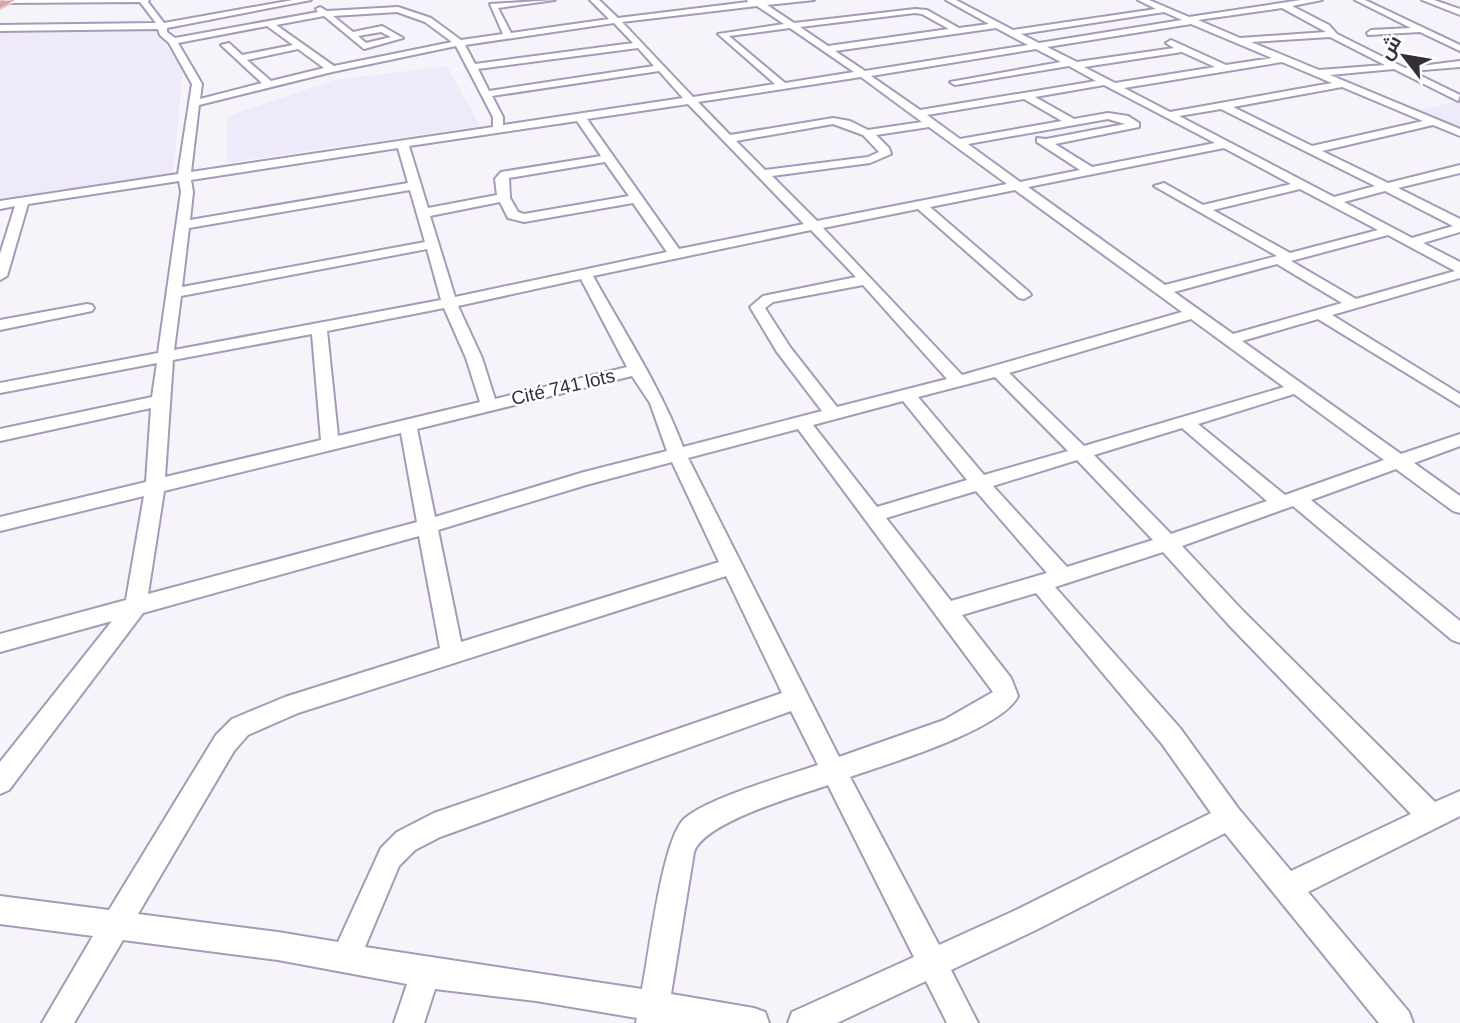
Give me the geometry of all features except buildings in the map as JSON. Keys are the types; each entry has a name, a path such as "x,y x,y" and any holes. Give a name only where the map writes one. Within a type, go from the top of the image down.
{"street":[{"path":"0,782 135,608 155,488 160,401 168,356 172,293 187,192 184,177 197,84 173,41 163,33 162,26 143,0 6,2"},
{"path":"0,28 162,26 307,0 352,35"},
{"path":"508,35 493,6 551,0"},
{"path":"594,0 617,20 728,139 816,226 958,381"},
{"path":"195,103 332,69 459,43 755,2 810,0"},
{"path":"950,0 1460,268"},
{"path":"1249,0 1267,9"},
{"path":"0,205 863,74 1142,30 1187,18 1318,0"},
{"path":"1359,0 1460,48"},
{"path":"1426,0 1460,12"},
{"path":"1145,1 1174,10 1216,14"},
{"path":"1145,1 1460,133"},
{"path":"755,2 792,24 863,74 1460,506"},
{"path":"1285,6 1326,27 1333,32 1331,34"},
{"path":"173,41 325,13 398,9 410,12 428,20 459,43 498,117 498,128"},
{"path":"1014,32 1166,9"},
{"path":"782,85 722,34 915,11 924,12 958,31"},
{"path":"364,22 410,12"},
{"path":"1208,28 1216,14"},
{"path":"270,24 332,69"},
{"path":"341,26 352,24"},
{"path":"827,49 998,25"},
{"path":"1142,30 1165,40 1188,41 1224,68"},
{"path":"1371,33 1422,30"},
{"path":"955,82 1127,57 1220,33"},
{"path":"1238,40 1331,34 1392,67 1459,97"},
{"path":"1087,38 1170,78"},
{"path":"226,44 268,85"},
{"path":"471,67 641,45"},
{"path":"241,58 299,46"},
{"path":"980,54 1046,92"},
{"path":"916,114 1046,92 1170,78 1284,59"},
{"path":"927,64 985,103"},
{"path":"1410,68 1460,64"},
{"path":"1318,73 1392,67"},
{"path":"486,94 661,68"},
{"path":"1169,115 1344,83"},
{"path":"1026,96 1073,123"},
{"path":"1444,100 1459,97"},
{"path":"1404,110 1431,104"},
{"path":"1224,106 1460,226"},
{"path":"957,143 1116,116 1135,125 1046,142"},
{"path":"579,117 675,254"},
{"path":"728,139 832,121 846,123 867,132 885,150 885,154 870,160 762,174"},
{"path":"1310,150 1434,122"},
{"path":"867,132 929,124"},
{"path":"1028,132 1090,171"},
{"path":"403,144 450,303 474,358 489,405"},
{"path":"0,388 450,303 675,254 1224,145"},
{"path":"608,158 505,175 501,179 504,198 513,215 524,218 635,199"},
{"path":"1332,201 1460,169"},
{"path":"1201,209 1301,185"},
{"path":"183,225 415,186"},
{"path":"1160,186 1284,258 1353,303"},
{"path":"423,213 504,198"},
{"path":"0,276 23,201"},
{"path":"921,205 1024,295"},
{"path":"1412,242 1460,226"},
{"path":"1163,290 1389,231"},
{"path":"172,293 433,244"},
{"path":"585,274 636,370 658,403 677,454 796,698 963,1023"},
{"path":"1231,339 1460,274"},
{"path":"832,413 783,349 757,307 768,299 865,280"},
{"path":"0,325 87,308"},
{"path":"0,643 429,526 677,454 998,370 1195,313"},
{"path":"1319,313 1460,401"},
{"path":"319,327 330,444"},
{"name":"Cité 741 lots","path":"0,524 636,370"},
{"path":"998,370 1125,496 1236,618 1450,812 1288,887"},
{"path":"874,515 1183,420 1297,388"},
{"path":"907,395 1024,536 1052,582 1171,736 1229,817 1398,1023"},
{"path":"0,435 160,401"},
{"path":"1183,420 1460,634"},
{"path":"653,1015 686,834 694,826 716,814 926,739 989,709 1002,702 1006,696 1003,685 801,421"},
{"path":"408,426 452,653"},
{"path":"947,611 1052,582 1401,463 1460,440"},
{"path":"57,1023 225,743 240,727 293,704 732,566"},
{"path":"346,957 390,857 406,841 434,826 796,698"},
{"path":"803,1023 933,964 1229,817"},
{"path":"0,911 346,957 426,973 536,986 653,1015 754,1023"},
{"path":"408,1023 426,973"}],"shaded area":[{"path":"0,31 155,31 183,69 173,175 0,200"},
{"path":"447,66 480,126 227,163 227,116 334,80"},
{"path":"1460,101 1460,127 1418,110"}]}
